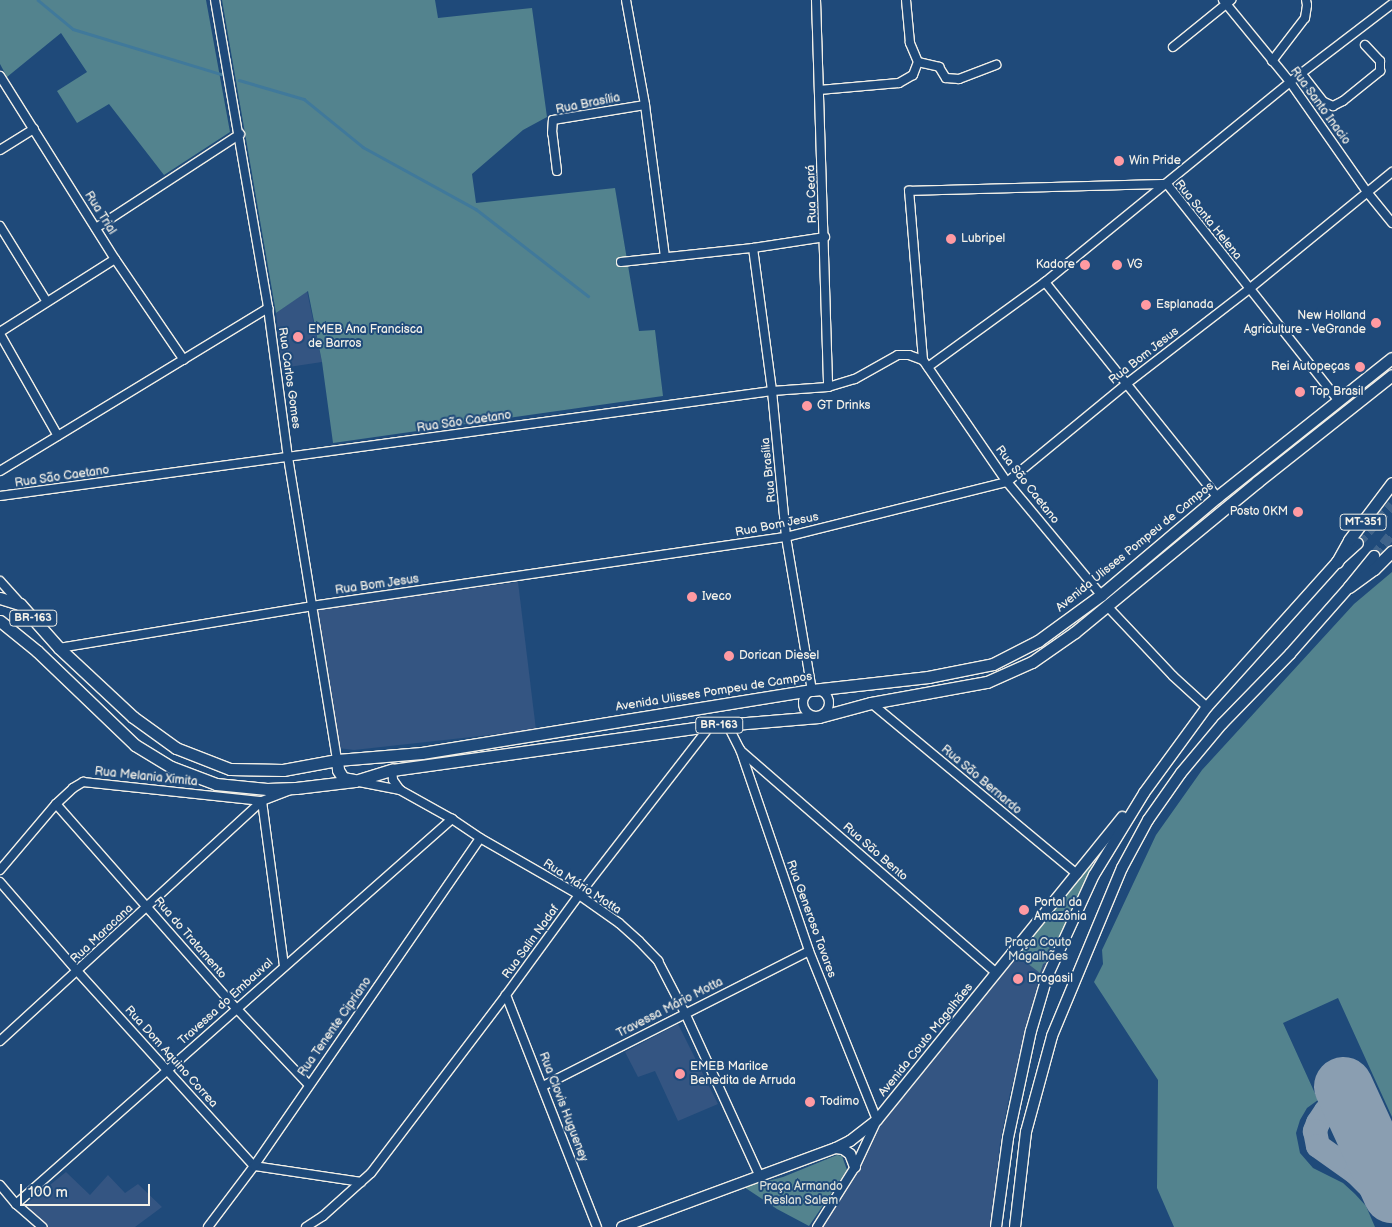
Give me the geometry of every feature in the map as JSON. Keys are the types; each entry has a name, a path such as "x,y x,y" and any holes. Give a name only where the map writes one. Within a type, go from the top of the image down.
{"main road":[{"name":"Avenida Ulisses Pompeu de Campos","path":"20,604 59,648 133,717 176,748 230,769 283,770 337,760 422,753 812,690 928,678 993,664 1038,641 1101,595 1216,497 1392,358"},
{"name":"BR-163","path":"0,621 36,652 135,745 171,767 216,784 266,789 296,788 355,781 392,770 710,726 819,717 871,703 987,682 1032,662 1075,632 1392,375"},
{"name":"MT-351","path":"996,1227 1017,1087 1047,977 1094,875 1119,831 1168,759 1207,707 1337,562 1349,540 1392,483"},
{"path":"1337,562 1358,543"},
{"path":"1349,587 1374,569 1392,551"},
{"path":"1015,1227 1026,1132 1052,1036 1122,868 1148,820 1202,747 1349,587 1374,556"},
{"name":"BR-163","path":"0,598 20,604"},
{"path":"36,652 48,653 59,648"},
{"name":"Avenida Couto Magalhães","path":"622,1227 836,1148 850,1141 877,1120 1168,759"},
{"path":"337,760 338,770 343,778 355,781"},
{"path":"836,1148 843,1149 850,1154 855,1167"}],"street":[{"name":"Rua Carlos Gomes","path":"215,0 240,134 268,308 288,457 337,760"},
{"path":"626,0 646,105 665,257"},
{"name":"Rua Ceará","path":"816,0 825,237 828,387"},
{"path":"819,90 899,83 913,74 918,62 910,43 906,0"},
{"path":"1272,61 1305,18 1306,0"},
{"name":"Rua Santo Inacio","path":"1173,47 1227,1 1290,82 1367,192 1392,223"},
{"path":"926,364 1045,282 1301,73 1392,4"},
{"path":"1301,73 1324,102 1333,106 1343,101 1380,71 1380,61 1366,45"},
{"path":"918,62 939,67 946,78 959,78 996,65"},
{"name":"Rua Trial","path":"0,76 115,258 184,360"},
{"name":"Rua Brasília","path":"557,171 552,133 553,120 646,105"},
{"path":"0,150 34,129"},
{"path":"96,228 240,134"},
{"name":"Rua Bom Jesus","path":"59,648 312,606 786,537 1007,482 1125,385 1249,289 1392,172"},
{"name":"Rua Santa Helena","path":"909,191 1167,184 1338,400"},
{"name":"Rua São Caetano","path":"909,191 926,364"},
{"path":"0,226 47,302"},
{"path":"621,262 753,248 825,237"},
{"name":"Rua Brasília","path":"753,248 772,392 786,537 812,690"},
{"path":"58,436 0,333 115,258"},
{"path":"1045,282 1125,385 1216,497"},
{"name":"Rua São Caetano","path":"0,471 268,308"},
{"name":"Rua São Caetano","path":"0,496 772,392 828,387 855,379 898,355 909,355 926,364 1007,482 1101,595"},
{"path":"0,581 20,604"},
{"path":"1107,606 1173,676 1207,707"},
{"path":"812,690 826,693 830,699 827,711 819,717 809,715 802,706 806,694 812,690"},
{"name":"Rua São Bernardo","path":"871,703 1077,874"},
{"name":"Rua Generoso Tavares","path":"727,724 740,749 809,951 877,1120"},
{"name":"Rua Salin Nadaf","path":"306,1227 323,1216 371,1172 506,995 579,895 710,726"},
{"name":"Rua São Bento","path":"740,749 996,973"},
{"path":"392,770 393,780 400,790"},
{"name":"Rua Mário Motta","path":"355,781 400,790 579,895 619,923 658,961 685,1013 760,1175"},
{"name":"Rua Melania Ximita","path":"0,870 56,804 73,788 83,782 262,801 288,793 296,788"},
{"path":"262,801 284,965"},
{"name":"Rua Maracana","path":"0,1042 262,801"},
{"name":"Rua do Tratamento","path":"56,804 236,1008 309,1084"},
{"name":"Travessa do Embauval","path":"16,1204 166,1069 452,819"},
{"name":"Rua Tenente Cipriano","path":"208,1227 254,1166 480,838"},
{"name":"Rua Dom Aquino Correa","path":"0,882 78,972 254,1166"},
{"name":"Travessa Mário Motta","path":"543,1086 809,951"},
{"name":"Rua Clovis Hugueney","path":"506,995 597,1227"},
{"path":"817,1227 855,1167 877,1120"},
{"path":"254,1166 361,1182"},
{"path":"0,1185 16,1204 42,1227"}],"shaded area":[{"name":"EMEB Ana Francisca de Barros","path":"307,291 322,362 282,368 276,313"},
{"path":"518,582 536,730 354,750 338,748 316,610"},
{"path":"1107,842 1109,843 1035,1005 1010,1093 1000,1143 992,1227 821,1227 878,1127"},
{"name":"EMEB Marilce Benedita de Arruda","path":"678,1024 718,1104 678,1121 655,1071 638,1077 625,1052"},
{"path":"66,1172 90,1195 108,1175 125,1193 138,1184 162,1207 135,1227 47,1227 25,1205"}],"green space":[{"path":"0,0 206,0 230,132 164,175 109,104 77,123 57,91 87,72 61,33 7,77 0,64"},
{"path":"222,0 435,0 438,18 532,8 547,117 523,130 472,174 476,203 615,188 639,331 655,330 663,396 333,443 322,362 308,291 276,313"},
{"path":"1392,572 1392,1117 1338,998 1283,1023 1318,1100 1307,1108 1300,1120 1296,1133 1300,1153 1313,1168 1343,1183 1355,1194 1366,1206 1375,1227 1174,1227 1157,1188 1158,1080 1094,982 1103,964 1102,950 1156,835 1202,770 1354,604"},
{"name":"Praça Couto Magalhães","path":"1090,864 1092,864 1092,867 1049,961 1043,964 1040,973 1015,954"},
{"name":"Praça Armando Reslan Salem","path":"837,1155 842,1156 847,1170 809,1226 777,1209 744,1187 783,1177"}],"waterway":[{"path":"38,0 73,29 224,75"},
{"path":"239,80 304,99 363,147 476,209 588,296"}],"taxiway":[{"path":"1350,1099 1326,1111 1315,1131 1318,1146 1356,1173 1392,1209"}],"runway":[{"path":"1343,1086 1392,1193"}],"tunnel":[{"path":"1358,543 1392,505"},
{"path":"1374,556 1392,534"}],"place":[{"name":"Win Pride","path":"1119,161"},
{"name":"Lubripel","path":"951,239"},
{"name":"Kadore","path":"1085,265"},
{"name":"VG","path":"1117,265"},
{"name":"Esplanada","path":"1146,305"},
{"name":"New Holland Agriculture - VeGrande","path":"1376,323"},
{"name":"EMEB Ana Francisca de Barros","path":"298,337"},
{"name":"Rei Autopeças","path":"1360,367"},
{"name":"Top Brasil","path":"1300,392"},
{"name":"GT Drinks","path":"807,406"},
{"name":"Posto 0KM","path":"1298,512"},
{"name":"Iveco","path":"692,597"},
{"name":"Dorican Diesel","path":"729,656"},
{"name":"Portal da Amazônia","path":"1024,910"},
{"name":"Drogasil","path":"1018,979"},
{"name":"EMEB Marilce Benedita de Arruda","path":"680,1074"},
{"name":"Todimo","path":"810,1102"}]}
